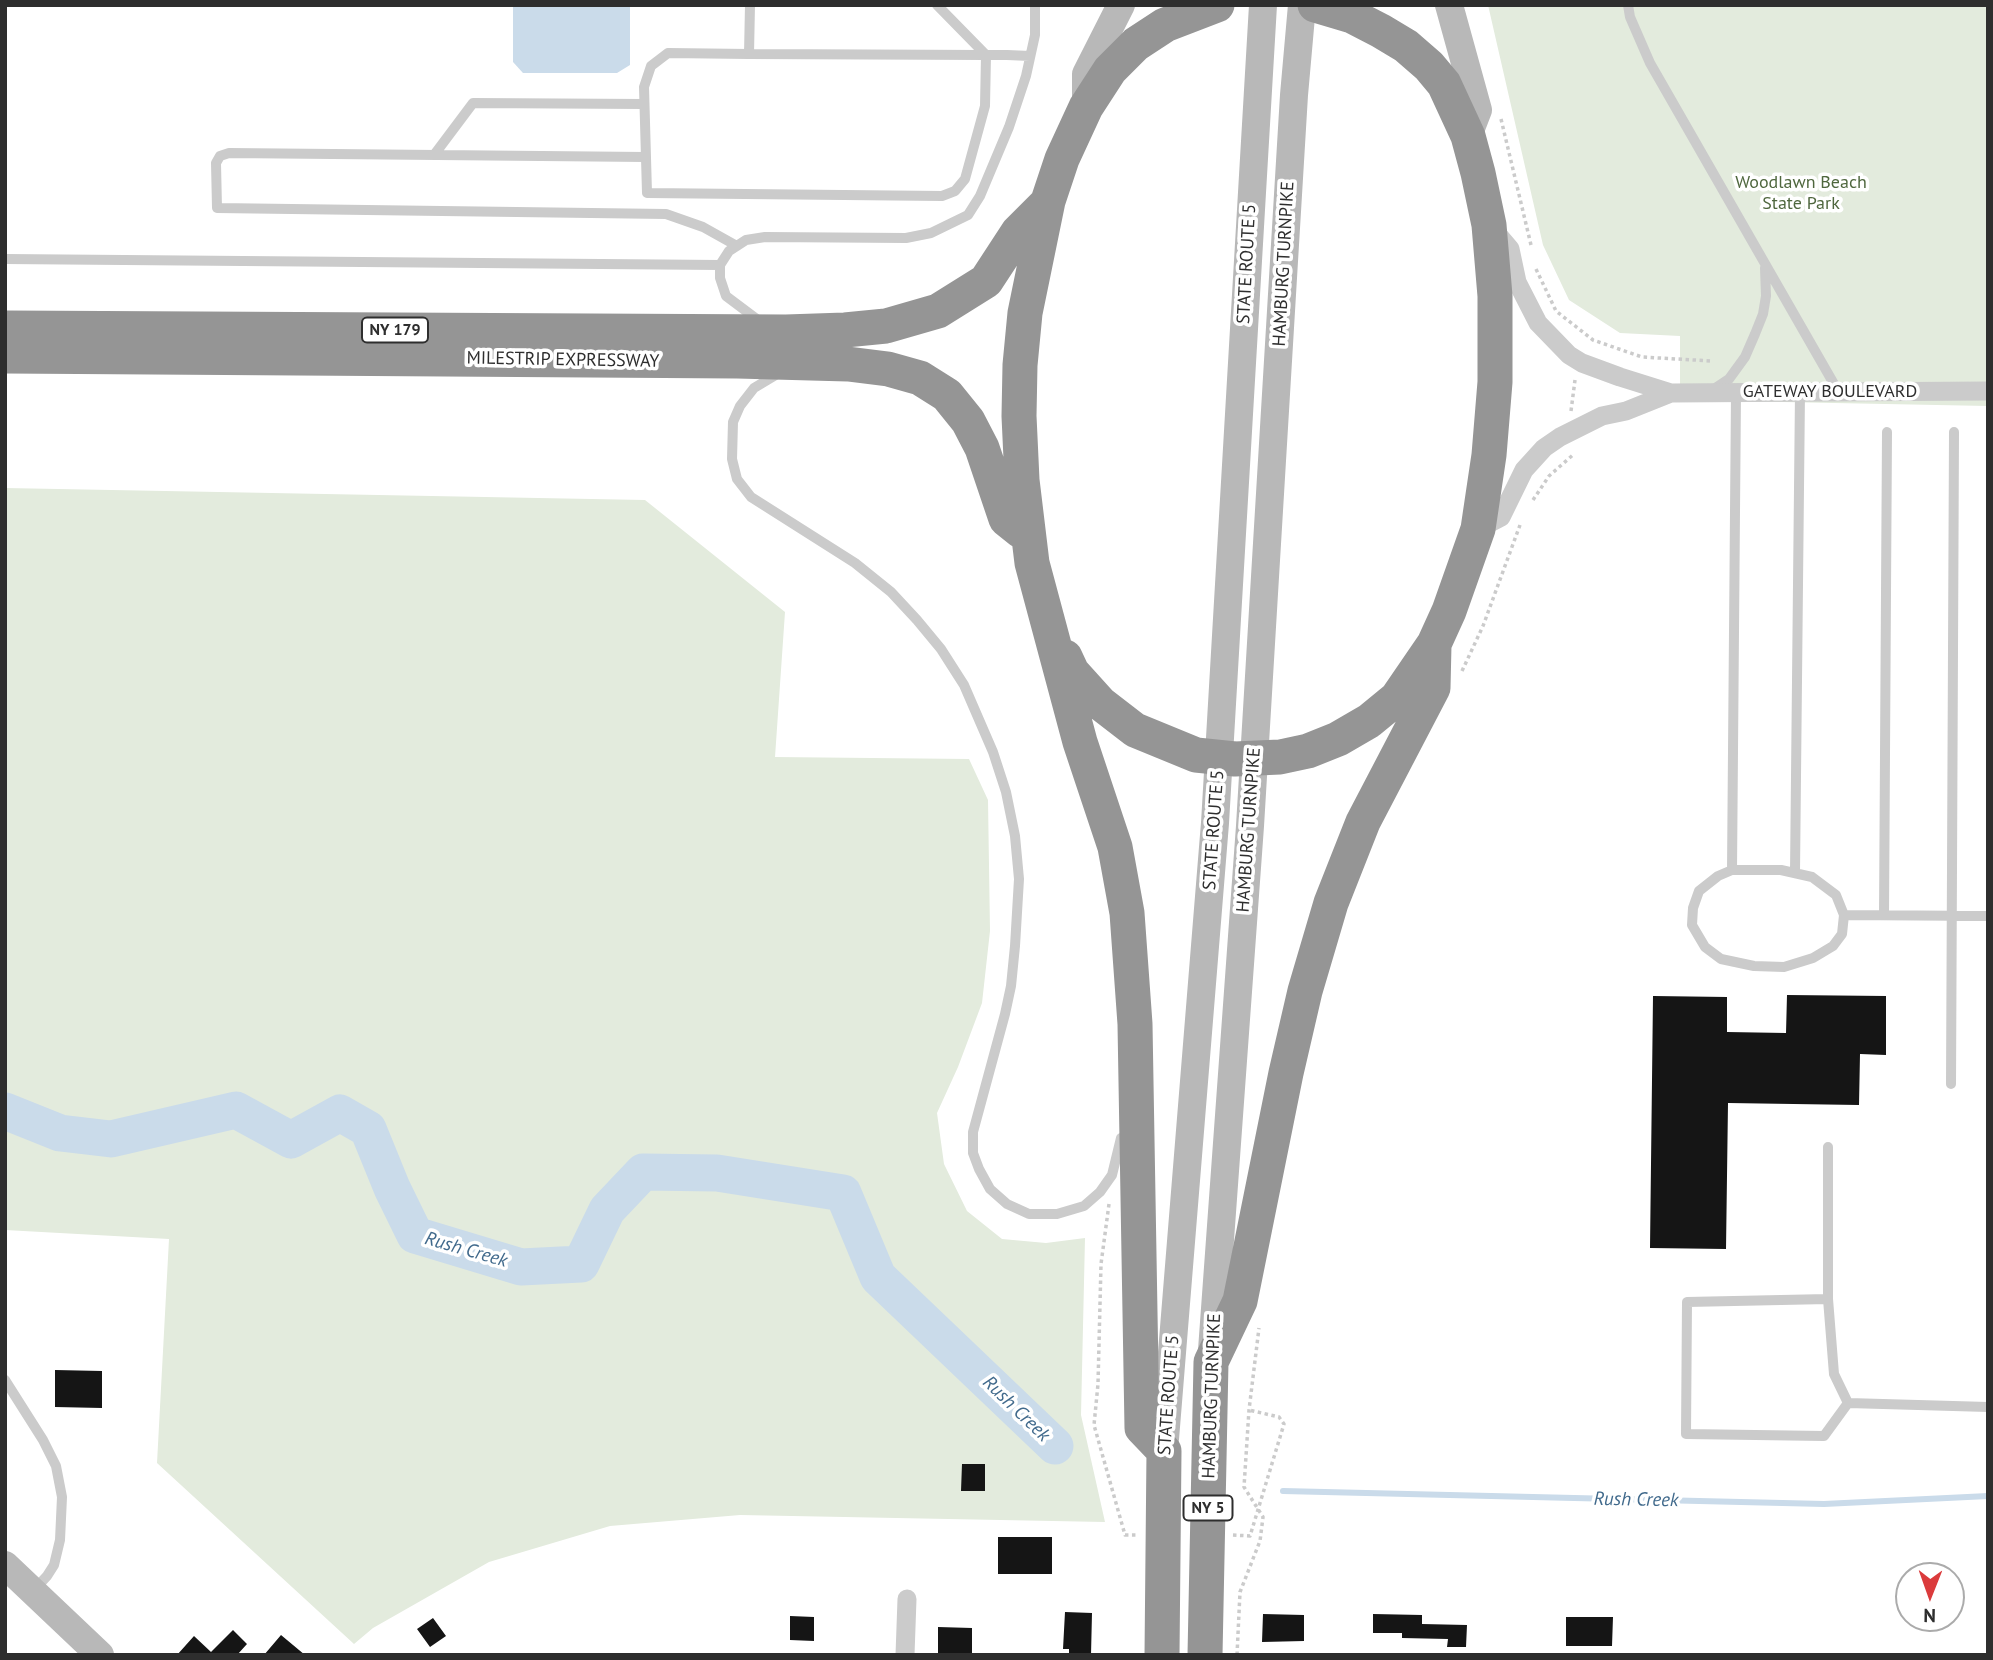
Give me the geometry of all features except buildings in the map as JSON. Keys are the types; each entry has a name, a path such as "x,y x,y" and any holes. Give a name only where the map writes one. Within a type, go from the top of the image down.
{"highway":[{"path":"1164,1451 1142,1428 1135,1024 1131,948 1123,882 1112,836 1080,742 1041,600 1029,538 1021,454 1020,365 1025,313 1048,201 1062,159 1086,107 1110,70 1136,44 1165,25 1217,5"},
{"path":"1051,630 1072,672 1100,703 1135,730 1196,755 1235,759 1279,757 1308,751 1349,733 1369,721 1396,698 1434,644 1449,611 1478,529 1489,455 1495,382 1495,296 1489,225 1468,136 1444,84 1405,46 1352,16 1315,5"},
{"name":"MILESTRIP EXPRESSWAY","path":"5,328 845,331 886,326 938,312 986,281 1018,232 1048,201"},
{"name":"MILESTRIP EXPRESSWAY","path":"5,356 809,362 888,369 920,379 947,395 968,421 982,448 1006,519 1029,538"},
{"path":"1211,1362 1240,1301 1286,1073 1305,991 1331,903 1363,822 1433,688 1434,644"},
{"name":"HAMBURG TURNPIKE","path":"1205,1655 1211,1362"},
{"name":"STATE ROUTE 5","path":"1162,1655 1164,1451"}],"main road":[{"path":"1086,107 1086,74 1121,5"},
{"name":"STATE ROUTE 5","path":"1164,1451 1225,669 1263,5"},
{"name":"HAMBURG TURNPIKE","path":"1211,1362 1250,826 1294,95 1302,5"},
{"path":"1449,5 1478,110 1468,136"},
{"path":"5,1564 100,1655"}],"street":[{"name":"GATEWAY BOULEVARD","path":"1489,225 1510,249 1517,282 1538,323 1561,347 1595,369 1671,393 1988,391"},
{"name":"GATEWAY BOULEVARD","path":"1478,529 1501,516 1524,470 1552,443 1602,416 1626,411 1671,393"},
{"path":"905,1655 907,1599"}],"lane":[{"path":"749,54 750,5"},
{"path":"937,5 986,55 985,106 965,179 955,191 942,196 647,193 644,87 651,66 668,53 749,54 986,55 1030,55"},
{"path":"786,332 754,318 726,296 720,278 720,265 729,251 746,240 765,237 906,238 931,233 968,215 980,196 1009,127 1035,35 1035,5"},
{"path":"1628,5 1630,17 1650,63 1838,391"},
{"path":"434,155 473,103 644,104"},
{"path":"645,157 229,153 220,156 216,163 217,208 666,214 703,227 737,246"},
{"path":"666,193 666,214"},
{"path":"5,260 720,265"},
{"path":"1707,392 1730,379 1755,334 1763,314 1766,296 1765,264"},
{"path":"809,362 777,374 754,388 740,406 733,422 732,439 732,459 737,479 751,497 855,562 891,592 941,649 964,685 993,752 1006,792 1015,836 1018,879 1015,946 1007,1005 973,1132 973,1153 979,1169 990,1189 1007,1204 1029,1213 1057,1214 1084,1206 1100,1192 1112,1175 1120,1150 1123,1124"},
{"path":"1732,870 1736,392"},
{"path":"1796,872 1800,393"},
{"path":"1884,915 1887,432"},
{"path":"1951,1084 1954,432"},
{"path":"1732,870 1796,872 1812,877 1836,895 1844,915 1842,934 1833,946 1813,958 1784,967 1754,966 1721,959 1705,947 1692,925 1692,908 1699,891 1718,876 1732,870"},
{"path":"1844,915 1988,916"},
{"path":"1125,1112 1135,1024"},
{"path":"1828,1147 1828,1299 1834,1374 1848,1403"},
{"path":"1828,1299 1687,1302 1686,1434 1824,1436 1848,1403"},
{"path":"5,1380 56,1466 62,1497 60,1540 54,1565 33,1592"},
{"path":"1848,1403 1988,1407"}],"path":[{"path":"1501,119 1531,248"},
{"path":"1534,260 1537,273 1556,311 1593,340 1642,357 1712,361"},
{"path":"1571,411 1576,376"},
{"path":"1531,504 1549,476 1575,453"},
{"path":"1461,672 1483,626 1524,513"},
{"path":"1094,1425 1098,1384 1101,1264 1109,1199"},
{"path":"1237,1655 1240,1592 1260,1541 1263,1517 1244,1488 1249,1410 1261,1316"},
{"path":"1249,1410 1279,1417 1284,1424"}],"green space":[{"name":"Woodlawn Beach State Park","path":"1488,5 1988,5 1988,406 1680,400 1680,336 1620,333 1569,300 1543,245"},
{"path":"5,488 645,500 785,612 775,757 969,759 988,800 990,931 982,1003 937,1113 944,1164 967,1211 1002,1239 1046,1243 1085,1238 1081,1415 1105,1522 740,1515 610,1526 489,1562 373,1628 354,1644 157,1463 169,1239 5,1230"}],"water":[{"path":"513,5 630,5 630,65 617,73 523,73 513,62"}],"waterway":[{"name":"Rush Creek","path":"5,1111 60,1133 111,1139 236,1110 291,1140 340,1113 368,1129 415,1235 521,1267 581,1264 607,1210 643,1172 717,1173 843,1193 878,1277 1055,1446"},
{"name":"Rush Creek","path":"1283,1491 1824,1504 1988,1496"}]}
